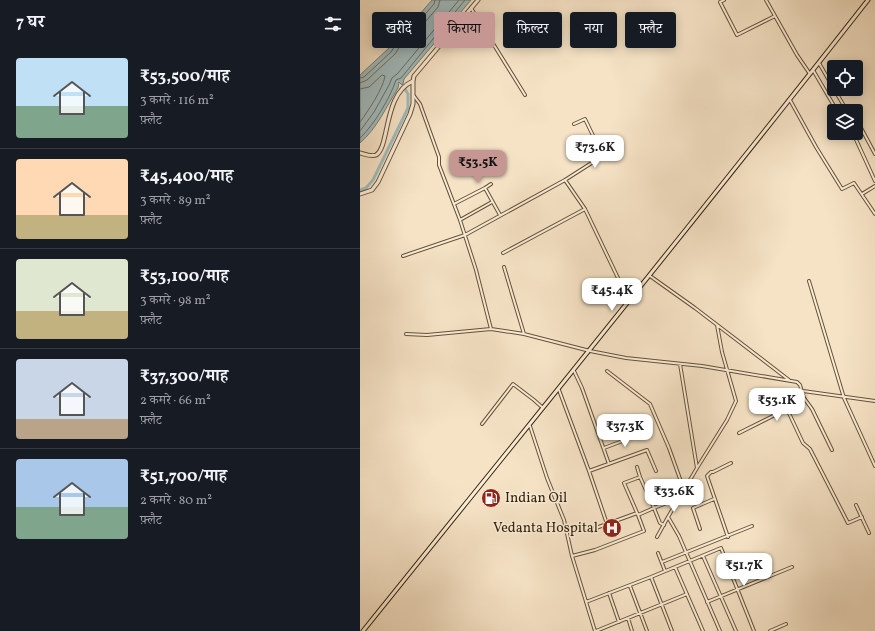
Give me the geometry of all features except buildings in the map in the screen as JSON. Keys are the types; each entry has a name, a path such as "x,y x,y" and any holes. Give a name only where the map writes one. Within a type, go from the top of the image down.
{"main road":[{"path":"360,154 372,156 376,155 383,142 389,114 397,96 404,86 412,81 417,71 478,0"},
{"path":"363,631 630,302 868,0"},
{"path":"360,194 372,190 378,182 410,114 414,96 412,81"}],"street":[{"path":"724,0 720,2 737,35 776,16"},
{"path":"766,0 797,55 810,74"},
{"path":"471,8 525,95"},
{"path":"819,63 827,77"},
{"path":"813,70 833,104"},
{"path":"414,96 420,104 439,157 439,165 465,235 476,270 491,329"},
{"path":"790,100 842,190 854,182 875,214"},
{"path":"403,256 465,235 565,180 601,157 598,146 585,120 574,124"},
{"path":"863,132 875,154"},
{"path":"855,140 875,181"},
{"path":"565,180 585,209 630,302"},
{"path":"454,204 491,184"},
{"path":"862,194 875,186"},
{"path":"485,188 500,215"},
{"path":"460,220 492,202"},
{"path":"503,253 585,209"},
{"path":"504,267 524,334"},
{"path":"650,276 790,381"},
{"path":"809,281 844,397 875,466"},
{"path":"657,537 730,415 736,401 729,371 722,352 717,325"},
{"path":"406,334 427,335 491,329 524,334 590,351 626,358 680,364 797,382 803,390 804,398 812,409 832,450"},
{"path":"680,364 697,468"},
{"path":"574,371 582,388 609,464"},
{"path":"607,371 650,404 669,448 684,490"},
{"path":"482,424 513,384 544,409"},
{"path":"559,390 607,524"},
{"path":"803,390 875,401"},
{"path":"739,433 803,401 804,398"},
{"path":"787,409 803,442 810,450 848,523 862,517"},
{"path":"599,434 622,424"},
{"path":"530,426 547,478 564,520 572,556 595,631 687,594"},
{"path":"604,448 641,434"},
{"path":"589,471 647,450 656,471"},
{"path":"728,536 707,476 711,472 731,463"},
{"path":"637,467 660,523 664,525"},
{"path":"572,556 595,550 644,531 624,483 640,477"},
{"path":"593,529 679,498"},
{"path":"700,529 693,508 714,499"},
{"path":"856,505 869,533"},
{"path":"668,517 679,536 720,631"},
{"path":"662,562 752,526"},
{"path":"586,602 651,578 664,571 721,548 754,631"},
{"path":"658,553 664,571"},
{"path":"703,556 736,631"},
{"path":"675,567 703,631"},
{"path":"707,602 792,567"},
{"path":"651,578 672,631"},
{"path":"630,586 647,631"},
{"path":"609,594 619,622"},
{"path":"628,618 632,631"},
{"path":"770,631 786,624"}],"water":[{"path":"432,0 471,0 461,12 434,12 434,44 404,79 403,84 402,85 399,82 398,88 381,117 360,143 360,75 389,48 426,48 426,12 422,12"}],"waterway":[{"path":"360,190 366,188 373,180 408,108 408,94 405,89"}],"place":[{"name":"Indian Oil","path":"491,498"},
{"name":"Vedanta Hospital","path":"612,528"}]}
